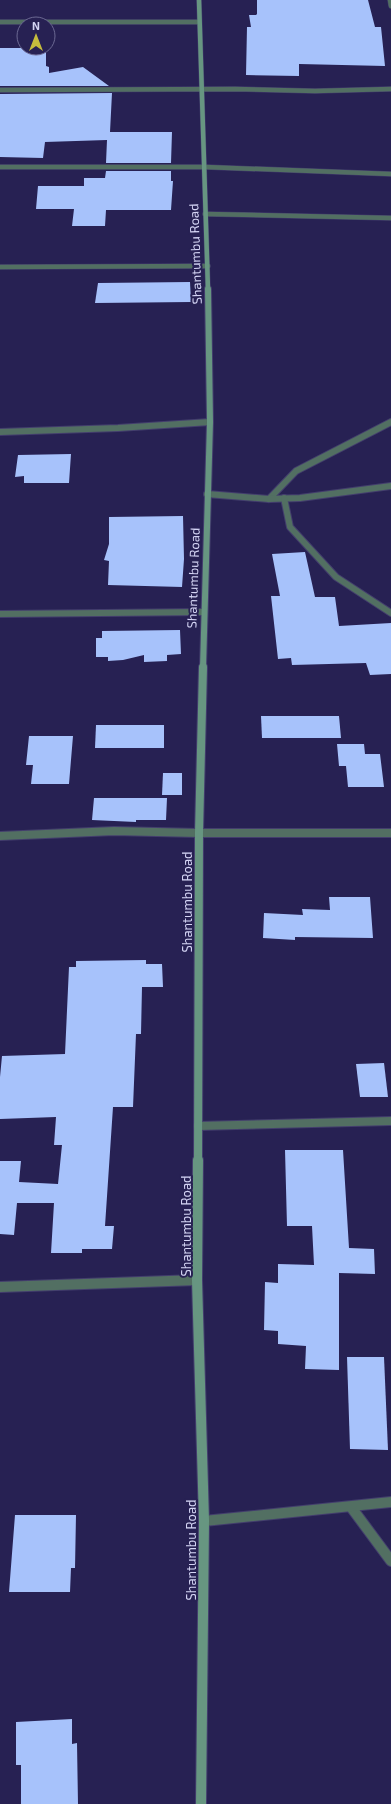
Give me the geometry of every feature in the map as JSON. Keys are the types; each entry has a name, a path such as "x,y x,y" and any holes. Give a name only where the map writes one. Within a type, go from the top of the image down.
{"street":[{"name":"Shantumbu Road","path":"199,0 208,266 210,422 199,833 198,1280 204,1521 201,1804"},
{"path":"390,0 391,6"},
{"path":"0,22 199,22"},
{"path":"0,90 322,91 391,89"},
{"path":"0,168 205,167 391,174"},
{"path":"206,214 390,217"},
{"path":"0,267 208,266"},
{"path":"0,432 118,428 210,422"},
{"path":"269,498 296,471 391,422"},
{"path":"207,494 269,498 300,498 391,486"},
{"path":"284,498 290,527 295,533 336,577 391,613"},
{"path":"0,614 204,612"},
{"path":"0,836 114,831 199,833 391,833"},
{"path":"198,1126 391,1121"},
{"path":"0,1287 198,1280"},
{"path":"204,1521 391,1502"},
{"path":"350,1506 391,1562"}],"building":[{"path":"257,0 368,0 375,27 381,27 385,66 299,64 299,76 246,75 247,27 251,27 249,15 257,14"},
{"path":"0,48 16,48 16,56 46,56 46,66 49,67 49,73 83,67 109,86 0,86"},
{"path":"112,93 110,132 172,132 171,163 106,163 107,140 45,142 43,158 0,157 0,94"},
{"path":"106,171 171,171 171,181 173,181 171,210 106,210 105,226 72,226 74,209 36,209 38,186 84,186 84,178 105,178"},
{"path":"190,282 191,302 95,303 98,283"},
{"path":"71,454 69,483 24,483 24,476 15,477 18,455"},
{"path":"183,516 184,559 182,587 108,585 109,561 104,560 109,544 109,517"},
{"path":"305,552 315,597 335,597 339,626 391,623 391,674 370,675 366,663 292,665 291,658 278,659 271,596 280,596 272,554"},
{"path":"180,630 181,654 167,655 167,661 144,662 144,655 123,660 108,661 108,657 96,657 96,638 102,638 102,631"},
{"path":"261,716 339,716 341,738 262,738"},
{"path":"96,725 164,725 164,748 95,748"},
{"path":"29,736 73,736 69,784 31,784 33,765 26,765"},
{"path":"337,744 364,744 365,754 380,754 384,787 348,787 346,766 339,766"},
{"path":"163,773 182,773 182,795 162,795"},
{"path":"94,798 167,798 166,820 136,820 136,822 92,820"},
{"path":"329,897 370,897 373,938 295,937 295,940 263,938 264,913 303,915 302,909 330,910"},
{"path":"146,960 146,964 162,964 163,987 142,987 141,1034 136,1034 133,1107 113,1107 105,1226 114,1226 112,1249 82,1249 82,1253 51,1253 54,1203 17,1203 14,1235 0,1234 0,1161 21,1161 19,1182 58,1184 62,1145 54,1145 56,1117 0,1119 0,1077 2,1056 65,1054 69,967 76,967 76,961"},
{"path":"384,1063 388,1097 360,1097 356,1064"},
{"path":"285,1150 343,1150 349,1248 374,1249 375,1274 339,1273 339,1370 305,1369 306,1346 278,1344 278,1331 264,1330 265,1282 278,1283 278,1264 314,1265 312,1226 287,1226"},
{"path":"347,1357 384,1357 388,1450 350,1449"},
{"path":"15,1515 76,1515 75,1568 71,1568 70,1592 9,1592"},
{"path":"72,1719 72,1744 77,1743 78,1804 21,1804 21,1765 16,1765 16,1722"}]}
